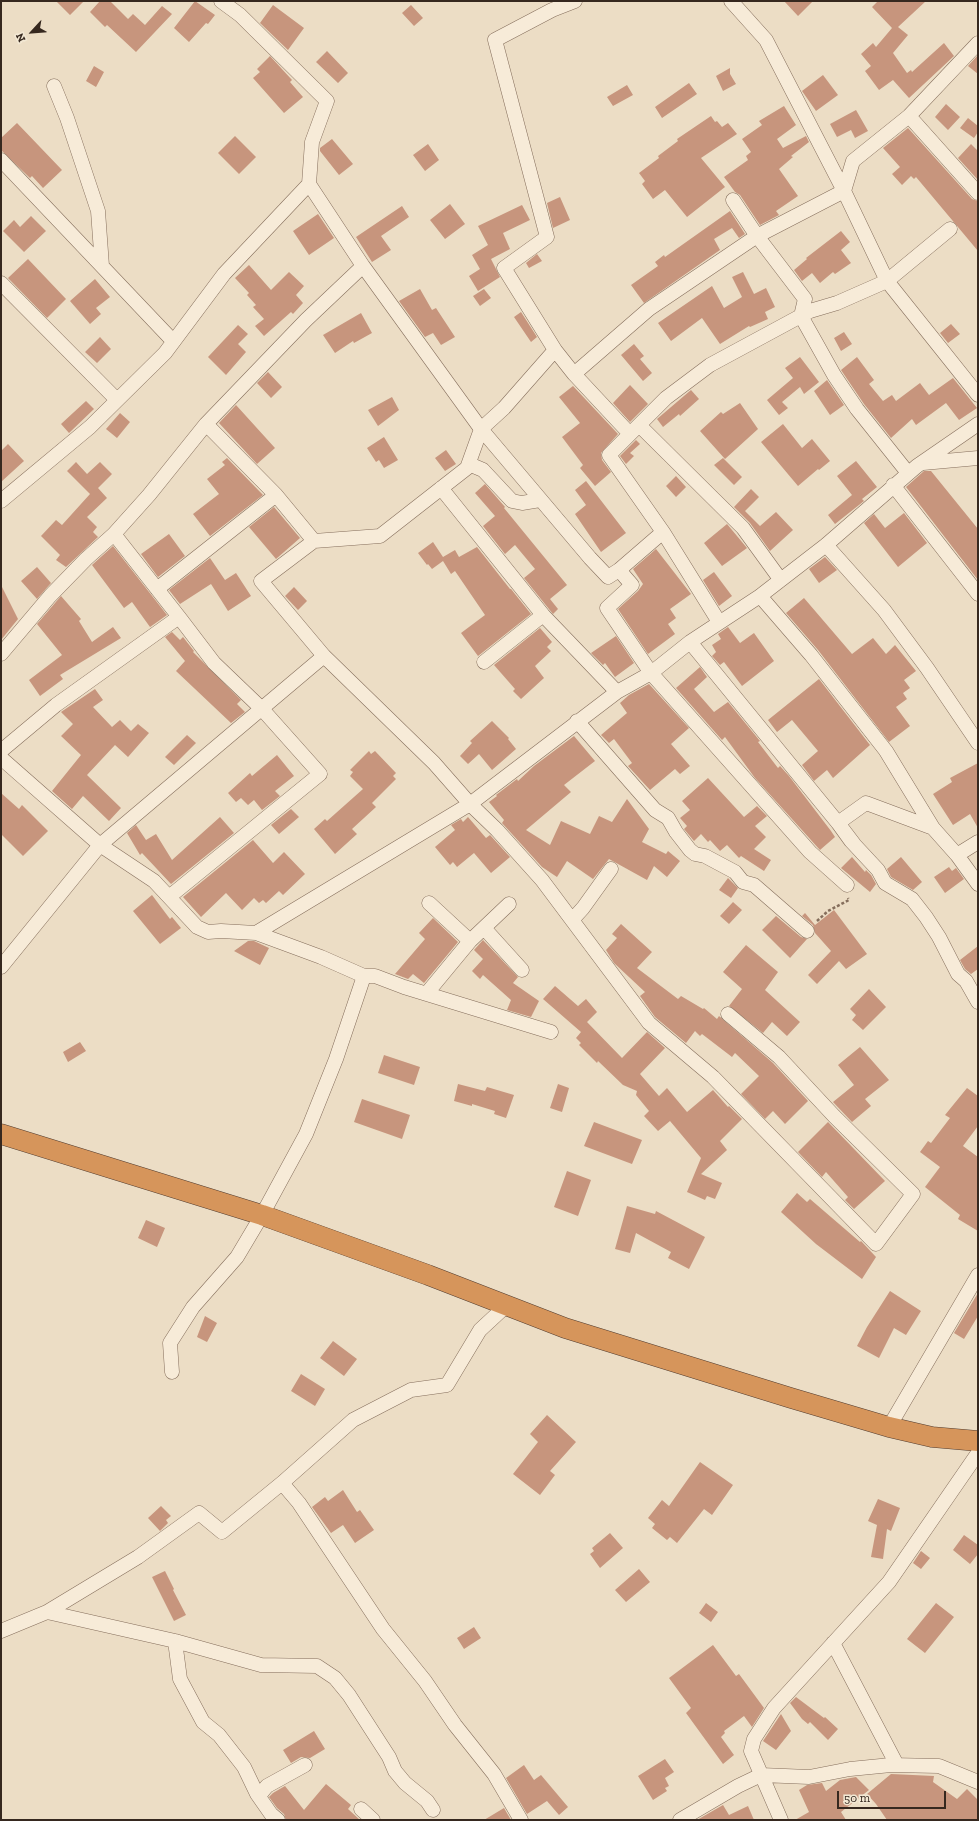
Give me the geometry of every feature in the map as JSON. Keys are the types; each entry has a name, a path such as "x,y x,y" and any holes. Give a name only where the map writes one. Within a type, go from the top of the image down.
{"highway":[{"path":"1,1134 262,1215 507,1305 565,1328 889,1427 932,1437 978,1442"}],"street":[{"path":"221,1 240,16 327,101 312,142 309,184 363,266 481,430 608,577 619,570 663,532"},
{"path":"575,1 548,6 495,40 547,237 504,268 555,350 574,374 743,528 780,579"},
{"path":"731,1 766,40 844,191 887,281 978,395"},
{"path":"574,374 649,309 757,236 844,191 853,161 909,116 978,43"},
{"path":"54,86 67,118 98,211 102,266"},
{"path":"909,116 978,193"},
{"path":"1,160 173,341"},
{"path":"1,501 90,427 165,353 224,274 309,184"},
{"path":"733,200 757,236 805,299 801,316 834,375 858,409 908,473"},
{"path":"719,622 663,532 609,455 666,398 710,365 810,311 837,303 887,281 950,229"},
{"path":"1,654 50,596 86,559 114,534 149,495 206,424 306,320 363,266"},
{"path":"1,283 117,400"},
{"path":"555,350 504,408 481,430 467,468 380,536 314,541 261,582 324,656 434,763 470,804 497,830 537,875 572,919 649,1023 713,1077 876,1244 913,1194 834,1116 779,1057 728,1014"},
{"path":"206,424 276,495 314,541"},
{"path":"256,933 470,804 617,692 651,673 690,642 760,596 826,544 908,473 978,424"},
{"path":"921,463 936,460 978,458"},
{"path":"469,464 483,470 512,501 522,503 540,500"},
{"path":"894,485 978,594"},
{"path":"441,488 543,615 617,692"},
{"path":"157,589 276,495"},
{"path":"114,534 214,663 262,709 320,774 169,897"},
{"path":"826,544 884,610 927,668 978,743"},
{"path":"619,570 632,585 607,608 651,673 810,852 847,885"},
{"path":"760,596 811,655 886,751 933,828 958,855 978,884"},
{"path":"484,662 543,615"},
{"path":"1,750 56,705 179,617"},
{"path":"690,642 854,844 878,870 885,883 912,900 926,917 939,937 958,974 966,981 978,1002"},
{"path":"1,967 100,845 324,656"},
{"path":"577,721 655,810 668,818 676,832 690,850 695,854 705,856 735,872 743,882 754,885 807,931"},
{"path":"1,758 100,845 154,881 197,927 208,932 221,931 256,933 320,957 364,976 375,976 404,987 551,1032"},
{"path":"838,823 866,803 933,828"},
{"path":"958,855 978,842"},
{"path":"572,919 583,908 611,869"},
{"path":"429,902 470,941"},
{"path":"427,993 470,941 509,904"},
{"path":"484,928 522,970"},
{"path":"172,1372 170,1343 193,1307 237,1257 262,1215 306,1134 336,1059 364,976"},
{"path":"889,1427 978,1275"},
{"path":"1,1631 47,1612 138,1556 199,1513 222,1532 282,1483 353,1420 411,1390 447,1385 480,1330 507,1305"},
{"path":"781,1820 751,1751 754,1739 774,1708 889,1582 978,1453"},
{"path":"282,1483 299,1503 383,1628 425,1681 455,1725 494,1774 521,1820"},
{"path":"47,1612 175,1641 261,1665 317,1666 334,1678 349,1695 389,1757 395,1772 405,1783 427,1801 433,1810"},
{"path":"175,1641 180,1679 203,1722 219,1735 244,1767 257,1794 271,1814 278,1820"},
{"path":"833,1643 897,1765"},
{"path":"257,1794 262,1792 267,1786 305,1765"},
{"path":"680,1820 738,1786 761,1775 808,1777 850,1769 897,1765 939,1766 978,1782"},
{"path":"361,1809 373,1820"}],"path":[{"path":"807,931 828,911 849,900 847,885"}],"building":[{"path":"56,1 84,1 70,15"},
{"path":"100,1 110,1 128,19 133,14 145,25 162,6 172,14 136,52 107,25 105,27 90,12"},
{"path":"195,1 215,15 208,24 206,23 189,42 174,28"},
{"path":"784,1 813,1 798,16"},
{"path":"878,1 926,1 898,27 908,35 893,53 907,73 911,70 912,72 944,43 954,56 909,98 893,80 879,90 865,71 871,66 861,54 873,43 876,47 892,28 872,7"},
{"path":"273,5 304,28 288,50 260,23"},
{"path":"411,5 423,18 414,26 402,13"},
{"path":"327,51 348,73 338,83 316,62"},
{"path":"978,55 978,74 968,66"},
{"path":"270,56 292,80 290,82 303,97 284,113 253,78 260,72 257,69"},
{"path":"94,66 104,72 96,87 86,81"},
{"path":"730,68 730,74 736,84 723,91 716,76"},
{"path":"823,75 838,95 816,111 802,91"},
{"path":"689,83 697,94 662,118 655,107"},
{"path":"627,85 633,95 613,106 607,97"},
{"path":"946,104 960,117 948,130 935,117"},
{"path":"784,106 796,125 777,139 783,148 806,136 809,142 791,156 793,157 779,169 798,196 776,211 779,215 760,225 740,195 735,192 724,177 748,160 746,156 751,152 742,139 762,125 759,121"},
{"path":"856,110 868,131 855,138 851,130 837,137 830,124"},
{"path":"711,116 715,122 717,121 722,127 728,123 737,134 701,158 725,187 687,217 665,190 653,199 642,184 645,181 639,173 678,141 677,139"},
{"path":"968,118 978,126 978,132 974,138 960,128"},
{"path":"17,123 62,170 43,188 32,176 30,178 1,150 1,138"},
{"path":"908,128 972,199 978,201 978,251 916,177 914,179 911,176 902,185 892,174 900,167 883,148"},
{"path":"235,136 256,157 239,174 218,153"},
{"path":"332,139 353,164 339,175 320,151 320,148"},
{"path":"428,144 439,160 425,171 413,155"},
{"path":"971,144 978,151 978,180 958,158"},
{"path":"560,197 570,220 553,228 547,203"},
{"path":"450,204 465,224 445,239 430,220"},
{"path":"522,205 530,220 503,233 510,249 491,259 500,277 478,291 469,276 480,269 472,255 488,245 478,226"},
{"path":"402,206 409,217 381,236 391,250 372,262 356,237"},
{"path":"730,211 745,234 739,238 732,228 714,239 720,250 644,303 631,285 658,266 655,262 664,255 665,257"},
{"path":"318,214 334,238 309,255 293,231"},
{"path":"31,216 46,231 24,252 3,231 14,220 20,227"},
{"path":"841,231 850,242 841,250 851,263 835,274 833,272 820,283 812,273 802,281 794,270 807,259 806,258"},
{"path":"537,254 542,261 529,268 526,263"},
{"path":"28,259 66,299 47,318 8,278"},
{"path":"249,265 271,290 289,272 304,286 296,295 303,303 293,314 291,312 264,336 255,326 264,319 253,307 256,305 247,295 249,293 235,278"},
{"path":"743,272 754,294 766,288 775,307 765,312 768,319 750,327 749,326 720,344 702,318 671,341 658,323 712,286 724,308 742,297 732,277"},
{"path":"95,279 110,297 96,308 101,314 90,324 70,301"},
{"path":"420,289 432,310 436,308 455,337 441,345 433,333 425,337 399,301"},
{"path":"484,289 491,298 480,306 473,296"},
{"path":"521,312 537,337 531,342 514,317"},
{"path":"361,313 372,333 354,343 353,341 335,353 323,335"},
{"path":"951,324 960,334 948,343 940,333"},
{"path":"238,325 248,334 238,344 246,352 226,375 208,357"},
{"path":"844,332 852,344 841,351 834,338"},
{"path":"100,337 111,349 97,363 85,352"},
{"path":"634,344 644,356 640,359 652,373 643,381 621,355"},
{"path":"800,357 819,382 804,394 800,387 782,402 788,408 779,415 767,400 793,378 785,368"},
{"path":"857,357 874,380 869,384 883,401 892,395 896,401 920,383 929,395 953,378 977,408 959,420 946,403 916,425 912,419 891,438 864,404 841,370"},
{"path":"268,372 282,387 271,398 257,383"},
{"path":"827,380 844,405 830,415 814,391"},
{"path":"630,385 648,404 630,422 613,403"},
{"path":"573,386 618,434 601,453 602,460 611,472 595,486 580,468 583,465 562,437 580,423 559,397"},
{"path":"691,390 699,399 680,416 679,414 663,427 657,419"},
{"path":"392,397 399,410 378,426 368,410"},
{"path":"86,401 94,409 69,433 61,424"},
{"path":"740,403 758,429 725,459 700,431 721,412 723,414"},
{"path":"236,405 275,448 257,464 219,423"},
{"path":"120,413 130,422 117,438 106,429"},
{"path":"783,424 802,448 812,439 830,461 798,486 761,442"},
{"path":"384,437 398,460 384,468 379,460 376,462 367,448"},
{"path":"636,440 640,444 630,453 634,456 626,464 620,456"},
{"path":"8,444 24,461 1,482 1,451"},
{"path":"446,450 456,464 445,471 435,458"},
{"path":"227,458 263,495 210,536 193,514 219,494 207,479 225,465 222,462"},
{"path":"723,458 742,477 734,485 714,465"},
{"path":"856,461 877,487 862,499 864,501 835,524 828,515 852,495 837,476"},
{"path":"76,462 87,474 100,462 112,474 98,488 107,498 87,517 97,527 93,532 98,537 66,567 56,560 60,555 41,536 56,520 62,525 90,494 67,471"},
{"path":"924,471 931,471 978,529 978,580 906,487"},
{"path":"676,476 686,487 676,497 666,486"},
{"path":"586,481 626,533 601,552 575,514 586,505 575,490"},
{"path":"485,484 567,585 550,599 558,609 553,614 524,578 535,569 515,545 505,554 483,526 495,516 475,493"},
{"path":"751,489 759,497 745,511 760,526 776,512 793,530 770,551 750,523 734,507"},
{"path":"274,507 300,538 276,559 249,527"},
{"path":"904,513 927,543 898,567 864,523 874,514 885,528"},
{"path":"727,524 747,548 722,566 704,543"},
{"path":"169,534 185,556 158,577 141,554"},
{"path":"433,542 443,557 455,550 459,557 477,547 531,614 478,656 461,633 485,615 455,571 451,574 443,561 432,569 418,553"},
{"path":"113,546 167,615 150,627 132,602 124,608 92,565"},
{"path":"656,549 691,594 670,609 676,618 668,624 675,634 648,654 618,609 638,591 643,584 633,569"},
{"path":"825,557 837,570 819,583 809,569"},
{"path":"210,558 225,580 236,573 251,596 228,611 211,584 180,604 169,590"},
{"path":"37,567 51,583 37,599 21,581"},
{"path":"714,572 732,596 719,606 703,580"},
{"path":"1,585 18,619 1,640"},
{"path":"294,587 307,601 298,610 285,596"},
{"path":"61,596 81,619 79,621 92,642 113,627 121,638 60,675 63,679 40,696 29,680 62,655 37,624"},
{"path":"804,598 852,654 873,638 886,654 895,645 916,671 904,680 910,688 903,693 907,699 896,707 910,726 889,742 818,650 786,613"},
{"path":"728,627 740,643 754,633 774,661 742,686 724,662 720,665 712,656 716,652 712,645 721,639 718,634"},
{"path":"540,628 552,642 547,647 551,651 535,666 544,678 521,699 513,691 515,689 494,665"},
{"path":"172,632 180,640 183,637 194,651 193,652 241,700 237,704 245,712 231,723 176,671 185,661 165,637"},
{"path":"616,636 634,663 615,677 605,663 603,665 591,653"},
{"path":"700,667 707,677 694,689 714,712 728,702 760,741 758,742 778,768 780,766 789,776 835,837 820,850 755,778 725,737 722,740 676,688"},
{"path":"819,679 870,745 833,778 827,770 814,781 802,765 818,751 792,720 777,732 768,720"},
{"path":"649,684 689,728 671,744 690,766 680,774 675,769 650,790 628,766 632,763 614,739 609,743 601,735 627,713 620,703 629,695"},
{"path":"95,689 103,700 93,707 112,727 120,720 131,731 138,724 149,733 128,757 115,745 87,775 121,808 109,821 83,796 72,809 52,791 81,755 61,736 73,724 61,712"},
{"path":"492,721 509,738 508,739 516,749 492,770 479,754 468,764 460,756 472,743 470,741"},
{"path":"187,735 196,743 174,765 165,757"},
{"path":"574,736 595,761 564,785 571,792 526,830 550,845 561,821 590,834 599,816 612,822 627,799 649,829 642,842 666,854 668,851 680,861 667,877 654,866 647,880 609,859 593,879 567,861 557,877 542,867 502,823 504,820 489,802 497,796 496,795 517,779 518,781 534,766"},
{"path":"369,751 371,754 375,751 396,773 393,776 396,779 372,803 376,807 352,829 357,834 335,854 314,829 325,819 327,821 363,789 350,776 353,772 350,770"},
{"path":"277,755 294,776 275,791 280,796 262,810 254,800 248,805 241,798 236,802 228,793 250,773 252,776"},
{"path":"978,763 978,828 970,814 953,825 933,794 952,782 950,778"},
{"path":"708,778 744,817 757,806 767,816 755,826 766,837 754,849 771,860 764,871 741,856 739,858 727,845 720,851 710,840 708,842 701,834 694,841 684,829 687,826 680,818 690,810 682,801"},
{"path":"1,793 19,809 22,805 48,831 23,856 1,834"},
{"path":"291,809 299,817 279,834 271,825"},
{"path":"220,817 234,833 171,884 142,853 140,855 127,833 136,825 146,840 156,834 172,860"},
{"path":"468,817 486,838 490,835 510,857 491,873 474,853 457,867 453,862 450,865 435,847 455,830 451,825 461,819 463,822"},
{"path":"253,840 273,863 284,852 305,874 283,895 279,891 266,903 263,900 259,903 254,898 242,910 226,893 201,917 183,897"},
{"path":"852,857 865,872 866,870 871,875 876,884 870,892 841,868"},
{"path":"901,857 922,882 913,890 891,877 887,869"},
{"path":"949,867 952,871 956,868 964,879 945,893 934,877"},
{"path":"728,878 738,888 731,898 719,890"},
{"path":"152,895 170,919 172,917 181,928 160,944 133,911"},
{"path":"733,902 742,910 729,924 720,916"},
{"path":"834,910 867,954 846,969 839,961 817,984 808,975 831,951 815,933 813,925 802,916 805,913 815,925"},
{"path":"776,916 801,937 807,939 790,958 762,930"},
{"path":"433,918 458,942 424,983 413,974 408,979 395,974 425,939 419,933"},
{"path":"621,924 652,952 637,968 678,999 681,996 703,1009 704,1008 717,1019 719,1016 773,1063 808,1101 785,1124 773,1111 765,1119 741,1094 759,1076 735,1053 732,1057 702,1034 700,1036 695,1031 686,1043 655,1017 640,996 645,992 614,963 606,950 617,938 612,934"},
{"path":"483,940 518,977 513,983 539,1001 531,1017 507,1010 511,1000 483,975 480,979 472,971 483,959 474,950"},
{"path":"248,941 254,941 269,948 260,965 234,951"},
{"path":"746,945 778,972 765,990 800,1022 787,1036 772,1022 763,1033 729,1006 742,989 723,972"},
{"path":"978,946 978,969 971,974 965,969 960,960"},
{"path":"555,986 578,1006 586,999 597,1012 587,1022 622,1058 647,1032 665,1048 640,1074 659,1096 667,1088 687,1112 713,1090 728,1107 729,1106 742,1119 720,1141 727,1150 701,1174 722,1183 715,1199 707,1196 705,1200 687,1192 701,1158 670,1121 658,1131 644,1116 649,1111 636,1095 637,1091 623,1085 598,1061 597,1063 579,1045 581,1043 576,1038 581,1032 543,999"},
{"path":"869,989 886,1007 863,1030 852,1020 856,1015 850,1009"},
{"path":"80,1042 86,1051 68,1062 63,1052"},
{"path":"860,1047 889,1080 865,1099 871,1106 852,1122 833,1102 854,1085 838,1065"},
{"path":"384,1055 420,1067 414,1085 378,1073"},
{"path":"458,1084 485,1091 487,1087 514,1095 506,1118 494,1114 495,1111 472,1104 472,1106 454,1101"},
{"path":"558,1084 569,1088 562,1112 550,1108"},
{"path":"967,1088 978,1096 978,1126 963,1146 978,1157 978,1231 958,1219 960,1215 925,1187 940,1167 920,1152 928,1141 931,1143 950,1118 945,1115"},
{"path":"362,1099 410,1115 402,1139 354,1122"},
{"path":"594,1122 642,1140 632,1164 584,1146"},
{"path":"828,1122 885,1181 854,1209 845,1200 848,1197 826,1172 822,1177 798,1152"},
{"path":"567,1171 591,1180 578,1216 554,1207"},
{"path":"797,1193 807,1202 810,1199 860,1242 861,1241 876,1257 862,1279 816,1244 781,1212"},
{"path":"627,1206 655,1214 656,1211 705,1237 689,1269 668,1258 671,1252 636,1233 630,1253 615,1249"},
{"path":"146,1220 165,1228 157,1247 138,1238"},
{"path":"890,1291 921,1311 906,1335 894,1328 879,1358 857,1346 867,1327"},
{"path":"978,1293 978,1316 964,1339 954,1333"},
{"path":"205,1316 217,1323 207,1342 197,1337"},
{"path":"333,1341 357,1359 344,1376 320,1358"},
{"path":"301,1374 325,1389 315,1406 291,1391"},
{"path":"547,1415 576,1442 550,1471 555,1475 540,1495 513,1474 538,1442 530,1434"},
{"path":"700,1462 733,1485 712,1515 704,1509 677,1543 670,1537 667,1540 652,1528 655,1524 648,1518 662,1500 669,1506"},
{"path":"343,1490 357,1512 360,1510 374,1530 355,1543 343,1525 331,1533 312,1507 325,1497 328,1501"},
{"path":"878,1499 900,1508 891,1531 887,1529 883,1559 871,1557 877,1525 868,1521"},
{"path":"161,1506 171,1516 166,1520 168,1523 160,1531 148,1518"},
{"path":"610,1533 623,1548 600,1568 590,1554 594,1551 592,1548"},
{"path":"964,1535 978,1545 978,1554 970,1564 953,1550"},
{"path":"921,1551 930,1558 921,1569 913,1563"},
{"path":"639,1569 650,1582 626,1602 615,1590"},
{"path":"165,1571 186,1615 174,1621 152,1577"},
{"path":"706,1603 718,1612 711,1622 699,1613"},
{"path":"936,1603 954,1617 925,1653 907,1639"},
{"path":"474,1627 481,1638 464,1649 457,1638"},
{"path":"713,1645 736,1676 739,1674 764,1708 752,1727 744,1716 724,1731 725,1733 721,1737 734,1755 723,1764 686,1713 691,1708 669,1678"},
{"path":"796,1697 824,1718 825,1717 838,1729 828,1740 810,1722 808,1724 802,1719 790,1703"},
{"path":"781,1714 791,1731 776,1750 763,1741"},
{"path":"314,1731 325,1749 310,1758 301,1757 291,1763 283,1750"},
{"path":"665,1759 674,1772 665,1778 669,1786 665,1788 667,1791 653,1800 638,1776"},
{"path":"524,1765 534,1780 541,1775 568,1807 559,1815 547,1801 527,1814 506,1778"},
{"path":"891,1774 934,1776 933,1782 957,1799 967,1789 978,1800 978,1820 887,1820 867,1794"},
{"path":"856,1777 869,1790 841,1812 846,1820 795,1820 809,1812 799,1790 807,1785 822,1783 826,1791 840,1780"},
{"path":"326,1784 351,1805 348,1809 360,1820 286,1820 284,1814 277,1808 269,1797 285,1786 304,1810"},
{"path":"723,1805 729,1815 748,1806 754,1820 697,1820"},
{"path":"504,1808 511,1820 484,1820"}]}
